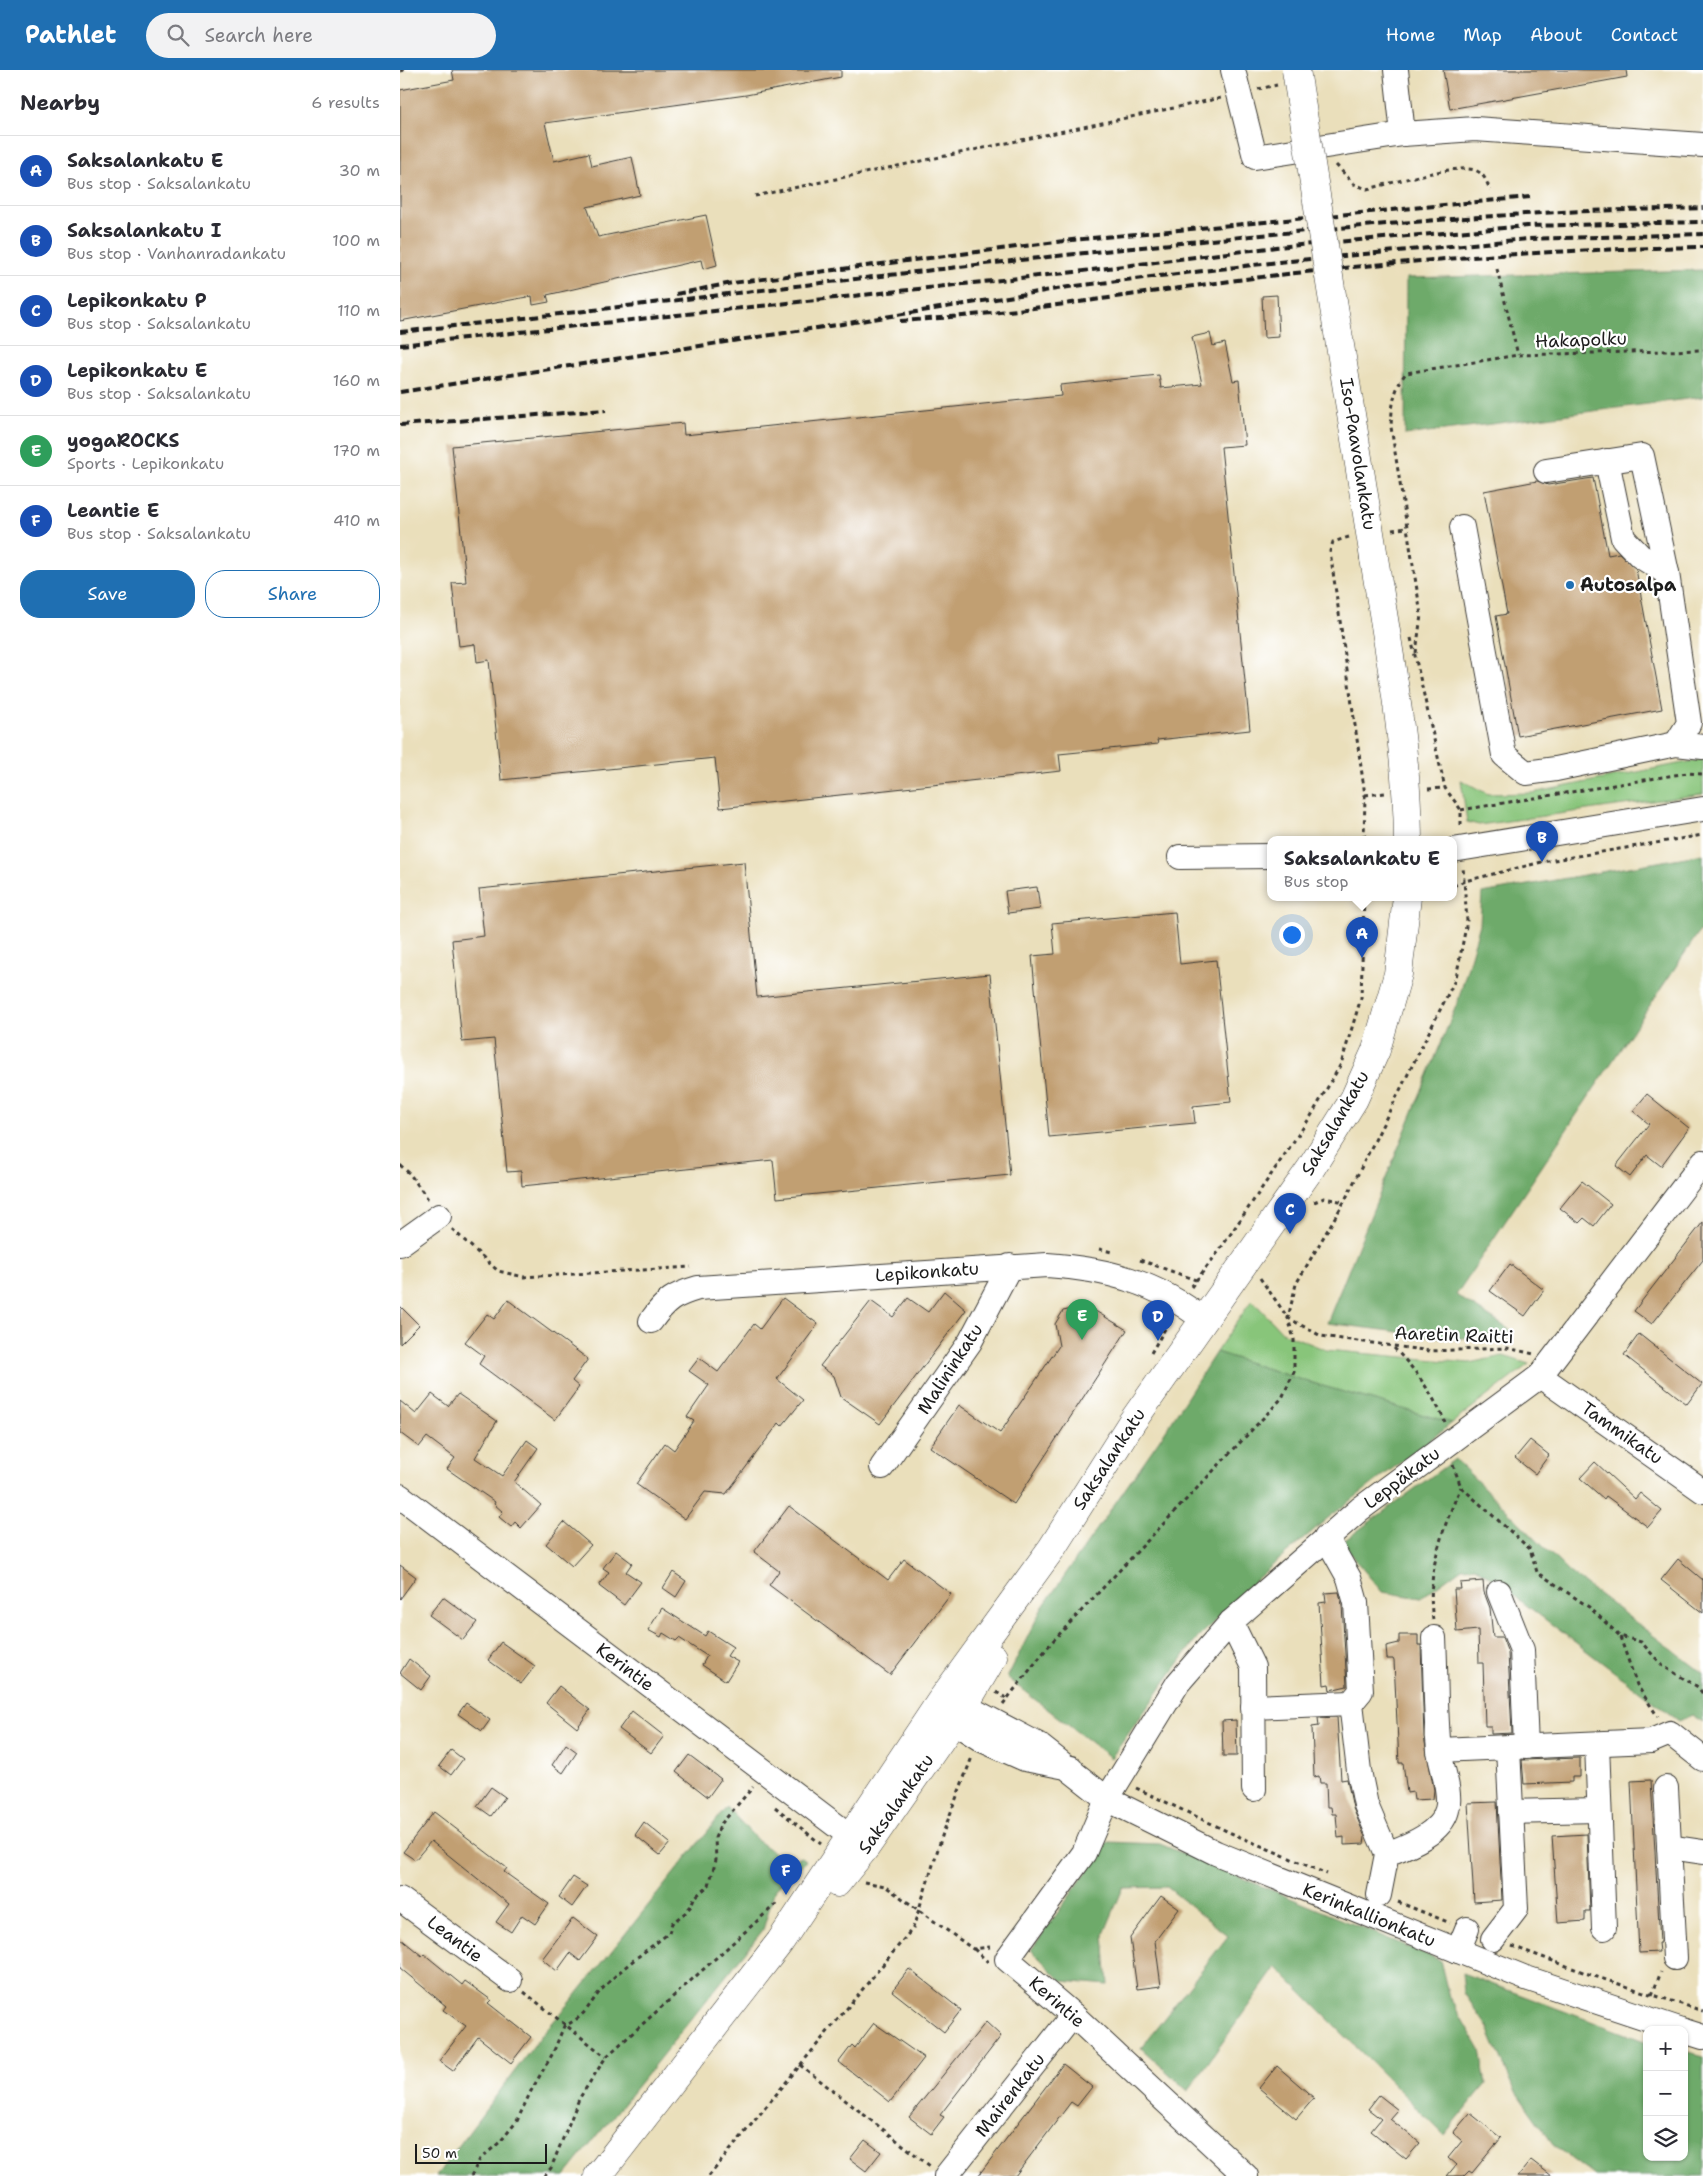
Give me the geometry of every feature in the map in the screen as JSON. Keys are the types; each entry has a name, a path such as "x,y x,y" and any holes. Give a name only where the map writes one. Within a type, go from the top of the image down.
{"main road":[{"name":"Iso-Paavolankatu","path":"1287,78 1374,558 1401,732 1408,791 1408,836"},
{"name":"Saksalankatu","path":"780,1942 846,1874 952,1710 1019,1613 1052,1548 1132,1422 1311,1168 1354,1099 1376,1050 1398,974 1407,901"},
{"name":"Saksalankatu","path":"598,2176 780,1942 850,1836 952,1710"}],"street":[{"path":"1233,70 1254,157 1403,134 1475,129 1703,144"},
{"path":"1396,70 1403,134"},
{"path":"1546,471 1642,456 1667,573 1689,723 1676,744"},
{"path":"1607,461 1623,538 1640,556 1667,573"},
{"path":"1462,527 1504,755 1526,773 1556,770 1676,744 1703,747"},
{"path":"1457,849 1703,809"},
{"path":"1180,857 1267,856"},
{"name":"Leppäkatu","path":"1113,1790 1178,1683 1231,1622 1326,1537 1545,1370 1703,1162"},
{"path":"400,1244 439,1216"},
{"name":"Lepikonkatu","path":"651,1321 665,1303 678,1294 698,1288 1048,1265 1082,1268 1122,1277 1180,1301 1204,1320"},
{"name":"Malininkatu","path":"882,1467 970,1342 1010,1266"},
{"name":"Tammikatu","path":"1545,1370 1703,1491"},
{"name":"Kerintie","path":"400,1496 850,1836"},
{"path":"1326,1537 1349,1578 1356,1602 1361,1691 1351,1704 1359,1771 1366,1805 1387,1854 1379,1895"},
{"path":"1494,1939 1516,1909 1511,1812 1517,1747 1522,1650 1499,1592"},
{"path":"1231,1622 1253,1667 1254,1789"},
{"path":"1387,1854 1422,1839 1436,1827 1447,1810 1446,1781 1439,1750 1434,1638"},
{"path":"1253,1707 1351,1704"},
{"name":"Kerinkallionkatu","path":"952,1710 987,1730 1025,1759 1070,1768 1113,1790 1216,1853 1463,1940 1523,1977 1671,2026"},
{"path":"1439,1750 1651,1741 1670,1733 1703,1758"},
{"path":"1597,1744 1604,1928"},
{"path":"1666,1788 1669,1847 1667,1965"},
{"name":"Kerintie","path":"1113,1790 1084,1854 1007,1959 1073,2015 1246,2176"},
{"path":"1511,1812 1599,1810"},
{"path":"1669,1847 1703,1852"},
{"name":"Leantie","path":"400,1899 510,1980"},
{"name":"Mairenkatu","path":"940,2173 1073,2015"},
{"name":"Kerinkallionkatu","path":"1688,2032 1703,2037"}],"path":[{"path":"400,71 406,70"},
{"path":"755,196 1239,94 1287,78"},
{"path":"1354,184 1367,190 1462,167 1478,172 1486,180 1490,190"},
{"name":"Hakapolku","path":"1497,269 1518,355 1703,350"},
{"path":"1416,656 1421,615 1416,571 1406,528 1391,427 1397,384 1406,373 1518,355"},
{"path":"1387,531 1406,528"},
{"path":"1350,537 1334,542 1330,551 1365,794 1364,836"},
{"path":"1461,810 1687,773 1703,774"},
{"path":"1457,884 1542,862 1703,835"},
{"path":"1150,1356 1180,1301 1219,1251 1311,1116 1341,1064 1360,998 1364,901"},
{"path":"400,1165 409,1173 439,1216"},
{"name":"Aaretin Raitti","path":"1259,1276 1288,1318 1321,1336 1430,1351 1507,1348 1531,1353 1545,1370"},
{"path":"709,2176 913,1928 943,1833 971,1758 1006,1698 1051,1643 1282,1398 1294,1372 1294,1339 1288,1318"},
{"path":"1393,1347 1409,1363 1437,1403 1461,1488 1530,1548 1537,1572 1589,1607 1620,1636 1640,1642 1663,1666 1698,1687 1703,1694"},
{"path":"1434,1638 1430,1600 1433,1569 1448,1517 1461,1488"},
{"path":"1620,1636 1636,1685 1670,1733"},
{"path":"471,2176 480,2159 500,2142 517,2121 531,2091 553,2053 564,2026 578,2019 620,1972 669,1933 672,1923 685,1913 691,1906 694,1898 709,1885 716,1860 715,1838 721,1824 754,1786"},
{"path":"1113,1790 1231,1833 1332,1876"},
{"path":"846,1874 857,1881 885,1886 920,1910"},
{"path":"1379,1895 1463,1940"},
{"path":"544,2176 551,2168 579,2099 606,2057 768,1912"},
{"path":"1494,1939 1703,2012"},
{"path":"1652,1995 1667,1965"},
{"path":"510,1980 564,2026 606,2057"},
{"path":"800,2065 940,2173"}],"green space":[{"path":"1703,270 1703,397 1405,435 1406,278"},
{"path":"1703,759 1703,794 1479,825 1467,822 1461,780 1488,794 1532,793"},
{"path":"1703,854 1703,926 1456,1295 1513,1332 1455,1339 1327,1323 1458,1001 1480,924 1482,893"},
{"path":"1252,1300 1282,1332 1326,1350 1469,1363 1503,1356 1529,1364 1452,1423 1305,1381 1216,1352"},
{"path":"1216,1352 1305,1381 1452,1423 1328,1518 1259,1577 1194,1642 1111,1758 1007,1678 1042,1608 1164,1433"},
{"path":"1455,1459 1569,1572 1703,1673 1703,1722 1692,1715 1679,1721 1476,1567 1462,1568 1421,1598 1382,1592 1341,1543"},
{"path":"727,1807 759,1842 786,1861 801,1857 806,1861 775,1889 763,1930 565,2176 436,2176 544,2032 569,2004"},
{"path":"1108,1842 1160,1844 1440,1960 1449,1997 1480,2050 1486,2084 1444,2135 1276,1967 1188,2091 1141,2048 1228,1936 1167,1887 1123,1888 1104,1934 1108,1985 1062,1981 1031,1950"},
{"path":"1462,1973 1643,2041 1643,2161 1688,2161 1688,2053 1703,2057 1703,2176 1595,2176 1553,2144 1514,2089 1488,2028 1464,1993"}],"building":[{"path":"452,70 841,70 841,77 746,95 545,123 554,161 589,153 592,166 632,157 640,195 587,207 598,237 706,215 717,265 703,269 701,260 547,295 549,302 533,305 532,296 400,321 400,90 454,80"},
{"path":"1443,70 1626,70 1627,77 1450,109"},
{"path":"1277,295 1279,337 1264,338 1262,296"},
{"path":"1210,333 1213,346 1225,343 1233,381 1239,380 1245,445 1221,447 1250,730 1157,740 1158,744 1059,754 1061,771 720,808 715,758 501,780 489,660 477,662 475,644 459,646 452,583 466,582 452,446 683,423 684,435 1061,396 1060,385 1159,375 1161,388 1202,384 1192,337"},
{"name":"Autosalpa","path":"1593,478 1608,555 1619,553 1636,569 1662,709 1518,736 1496,616 1507,614 1484,491 1537,481 1548,485"},
{"path":"744,862 757,997 990,974 1010,1175 777,1198 773,1160 522,1186 521,1171 507,1172 494,1039 462,1042 452,940 484,936 479,889"},
{"path":"1037,887 1040,909 1008,913 1005,891"},
{"path":"1175,912 1180,964 1216,960 1231,1102 1193,1106 1195,1123 1049,1137 1032,956 1055,954 1052,923"},
{"path":"1647,1094 1689,1128 1661,1166 1647,1155 1630,1177 1616,1166 1649,1124 1633,1111"},
{"path":"1582,1181 1611,1204 1594,1226 1584,1218 1579,1223 1560,1208"},
{"path":"1703,1222 1703,1260 1652,1324 1634,1311"},
{"path":"1510,1264 1544,1290 1525,1316 1490,1291"},
{"path":"944,1291 966,1310 880,1424 841,1397 834,1376 820,1366 871,1301 893,1317 908,1298 928,1312"},
{"path":"783,1298 818,1324 777,1379 803,1400 782,1426 779,1423 726,1494 705,1492 685,1519 636,1484 665,1443 674,1450 694,1421 687,1417 709,1385 689,1371 699,1358 718,1372 754,1324 760,1329"},
{"path":"508,1300 588,1359 572,1381 579,1387 555,1420 479,1364 484,1356 465,1342 487,1314 494,1319"},
{"path":"400,1306 419,1325 400,1344"},
{"path":"1087,1306 1127,1330 1014,1504 930,1447 959,1405 1000,1433 1059,1346 1055,1324 1063,1311"},
{"path":"1639,1334 1702,1384 1687,1404 1624,1355"},
{"path":"432,1394 448,1406 458,1394 497,1421 475,1458 502,1476 527,1440 538,1448 514,1482 541,1505 521,1528 515,1522 511,1527 499,1517 503,1512 494,1504 495,1502 447,1469 455,1458 427,1437 419,1447 400,1433 400,1401 416,1414"},
{"path":"1530,1440 1549,1455 1535,1474 1515,1458"},
{"path":"1595,1462 1635,1499 1640,1493 1662,1511 1648,1527 1606,1496 1604,1499 1580,1478"},
{"path":"789,1506 888,1580 904,1559 951,1594 890,1675 769,1585 779,1571 754,1552"},
{"path":"564,1522 591,1545 572,1566 546,1544"},
{"path":"616,1551 632,1563 626,1572 641,1582 624,1605 599,1586 609,1572 603,1568"},
{"path":"1678,1559 1703,1580 1703,1613 1661,1580"},
{"path":"400,1565 416,1577 400,1599"},
{"path":"673,1572 686,1581 676,1597 663,1588"},
{"path":"1483,1581 1484,1592 1490,1608 1493,1637 1502,1637 1508,1653 1512,1733 1491,1734 1491,1726 1485,1726 1483,1663 1479,1663 1478,1630 1457,1632 1454,1589 1461,1589 1460,1583"},
{"path":"1339,1592 1342,1605 1347,1686 1330,1690 1329,1684 1324,1685 1319,1603 1326,1602 1325,1593"},
{"path":"443,1597 477,1622 463,1640 429,1615"},
{"path":"662,1608 705,1636 708,1631 733,1647 727,1656 738,1662 726,1681 702,1665 707,1656 679,1638 676,1641 663,1633 661,1637 648,1630"},
{"path":"1399,1635 1418,1635 1418,1645 1421,1645 1424,1737 1434,1790 1433,1799 1414,1800 1413,1792 1407,1793 1403,1763 1399,1763 1394,1661 1393,1659 1387,1659 1386,1646 1399,1643"},
{"path":"501,1642 535,1666 521,1684 488,1660"},
{"path":"409,1659 431,1676 421,1690 400,1673"},
{"path":"559,1686 590,1710 577,1728 546,1703"},
{"path":"466,1703 490,1720 482,1731 458,1714"},
{"path":"632,1711 664,1736 651,1753 619,1729"},
{"path":"1337,1717 1341,1780 1347,1779 1353,1808 1365,1837 1364,1844 1344,1845 1344,1837 1338,1838 1336,1814 1332,1814 1331,1807 1327,1807 1326,1783 1320,1783 1319,1776 1314,1777 1312,1727 1319,1726 1318,1718"},
{"path":"1236,1720 1237,1756 1223,1756 1222,1721"},
{"path":"566,1744 577,1752 563,1773 552,1765"},
{"path":"451,1750 463,1759 451,1775 439,1766"},
{"path":"689,1755 721,1779 708,1797 676,1772"},
{"path":"1580,1758 1580,1777 1572,1777 1572,1782 1524,1784 1522,1760"},
{"path":"1651,1780 1660,1943 1658,1943 1659,1952 1639,1953 1631,1781"},
{"path":"491,1787 505,1797 491,1816 477,1806"},
{"path":"1497,1802 1502,1900 1474,1902 1468,1803"},
{"path":"434,1812 507,1868 504,1872 549,1904 535,1924 522,1915 511,1932 496,1922 509,1904 431,1841 415,1860 403,1852"},
{"path":"644,1822 670,1843 660,1855 635,1835"},
{"path":"1587,1834 1590,1911 1585,1911 1585,1921 1558,1923 1552,1836"},
{"path":"573,1877 587,1886 572,1907 559,1897"},
{"path":"1161,1896 1179,1909 1155,1941 1161,1986 1137,1989 1130,1938"},
{"path":"573,1918 598,1937 580,1961 570,1953 557,1971 542,1959"},
{"path":"400,1938 422,1956 424,1954 462,1985 465,1981 491,2000 488,2003 531,2037 511,2063 478,2037 453,2071 439,2061 466,2026 443,2010 446,2006 400,1968"},
{"path":"909,1969 961,2010 944,2032 892,1991"},
{"path":"986,2022 1001,2036 940,2115 944,2117 931,2134 909,2117"},
{"path":"874,2023 924,2058 890,2102 839,2062 852,2045 855,2048"},
{"path":"1063,2064 1092,2087 1077,2106 1071,2102 1015,2176 978,2176"},
{"path":"1277,2066 1314,2098 1296,2119 1259,2088"},
{"path":"1379,2095 1398,2110 1390,2119 1420,2143 1406,2159 1371,2131 1381,2119 1368,2109"},
{"path":"1470,2113 1501,2138 1472,2173 1469,2171 1464,2176 1447,2176 1456,2165 1448,2158 1462,2141 1453,2133"},
{"path":"865,2140 881,2152 866,2171 850,2159"},
{"path":"1531,2160 1552,2176 1518,2176"}],"railway":[{"path":"676,294 732,283 1072,240 1530,197"},
{"path":"400,332 1103,251 1243,237 1525,214 1703,208"},
{"path":"400,345 1075,272 1276,247 1527,226 1703,222"},
{"path":"400,392 1075,286 1279,262 1527,239 1703,234"},
{"path":"900,321 995,313 1278,275 1384,264 1543,253 1703,247"},
{"path":"400,425 606,410"}],"place":[{"name":"Autosalpa","path":"1570,585"},
{"name":"Saksalankatu I","path":"1542,862"},
{"name":"Saksalankatu E","path":"1362,958"},
{"name":"Lepikonkatu P","path":"1290,1234"},
{"name":"yogaROCKS","path":"1082,1340"},
{"name":"Lepikonkatu E","path":"1158,1341"},
{"name":"Leantie E","path":"786,1895"}]}
